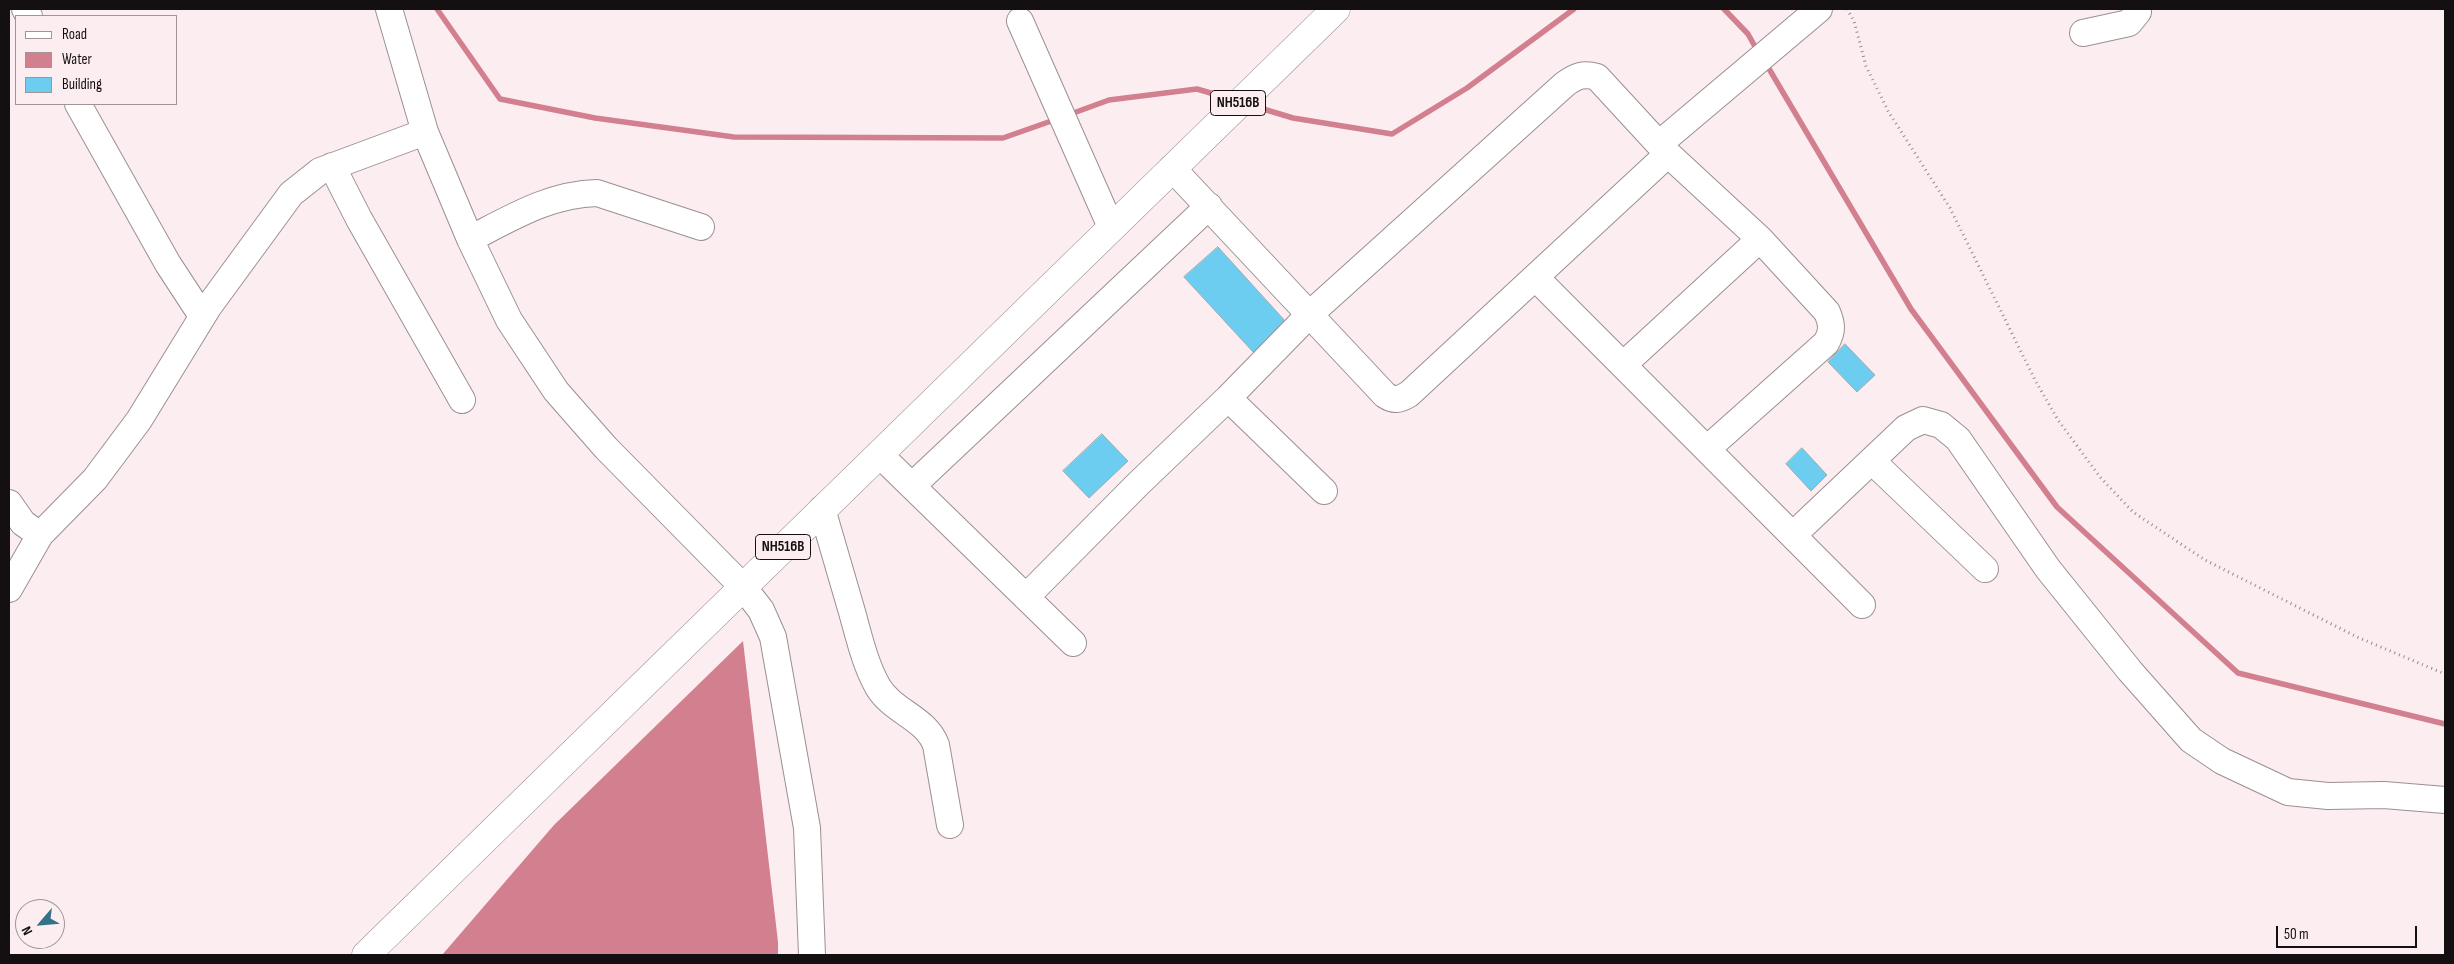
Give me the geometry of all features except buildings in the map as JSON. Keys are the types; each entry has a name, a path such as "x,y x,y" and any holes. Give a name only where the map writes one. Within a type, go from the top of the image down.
{"highway":[{"name":"NH516B","path":"366,955 1110,227 1336,9"}],"street":[{"path":"389,9 425,132 470,239 509,320 556,391 606,448 743,587 761,610 773,637 807,828 812,955"},
{"path":"1172,168 1385,395 1393,400 1401,399 1536,278 1664,149 1819,9"},
{"path":"2083,33 2129,23 2138,12 2137,9"},
{"path":"1020,22 1110,227"},
{"path":"1026,597 1138,484 1228,398 1310,314 1574,77 1586,74 1597,77 1664,149 1760,239 1827,312 1832,324 1831,334 1826,343 1706,448"},
{"path":"79,105 168,264 202,316"},
{"path":"9,588 40,535 95,480 139,420 202,316 291,194 305,181 332,166 425,132"},
{"path":"332,166 359,219 462,400"},
{"path":"470,239 522,212 558,197 581,193 597,193 701,227"},
{"path":"912,486 1209,206"},
{"path":"1623,365 1760,239"},
{"path":"1536,278 1862,605"},
{"path":"1228,398 1324,491"},
{"path":"1793,535 1906,428 1923,420 1941,425 1958,439 2048,569 2130,671 2191,740 2222,761 2288,792 2328,796 2384,795 2445,800"},
{"path":"879,454 1074,643"},
{"path":"1872,461 1984,569"},
{"path":"9,503 23,523 40,535"},
{"path":"822,509 863,652 878,687 889,701 926,727 933,736 950,825"}],"path":[{"path":"1847,9 1854,21 1866,66 1888,111 1950,208 2034,380 2058,420 2100,477 2133,512 2204,560 2357,637 2445,674"}],"water":[{"path":"743,641 778,955 442,955 554,825"}],"waterway":[{"path":"437,9 500,99 595,118 734,137 1003,138 1057,119"},
{"path":"1250,105 1293,118 1392,134 1467,88 1574,9"},
{"path":"1724,9 1748,34 1758,52"},
{"path":"1765,62 1911,309 2057,507 2238,673 2445,724"},
{"path":"1068,115 1109,100 1197,89 1231,99"}]}
